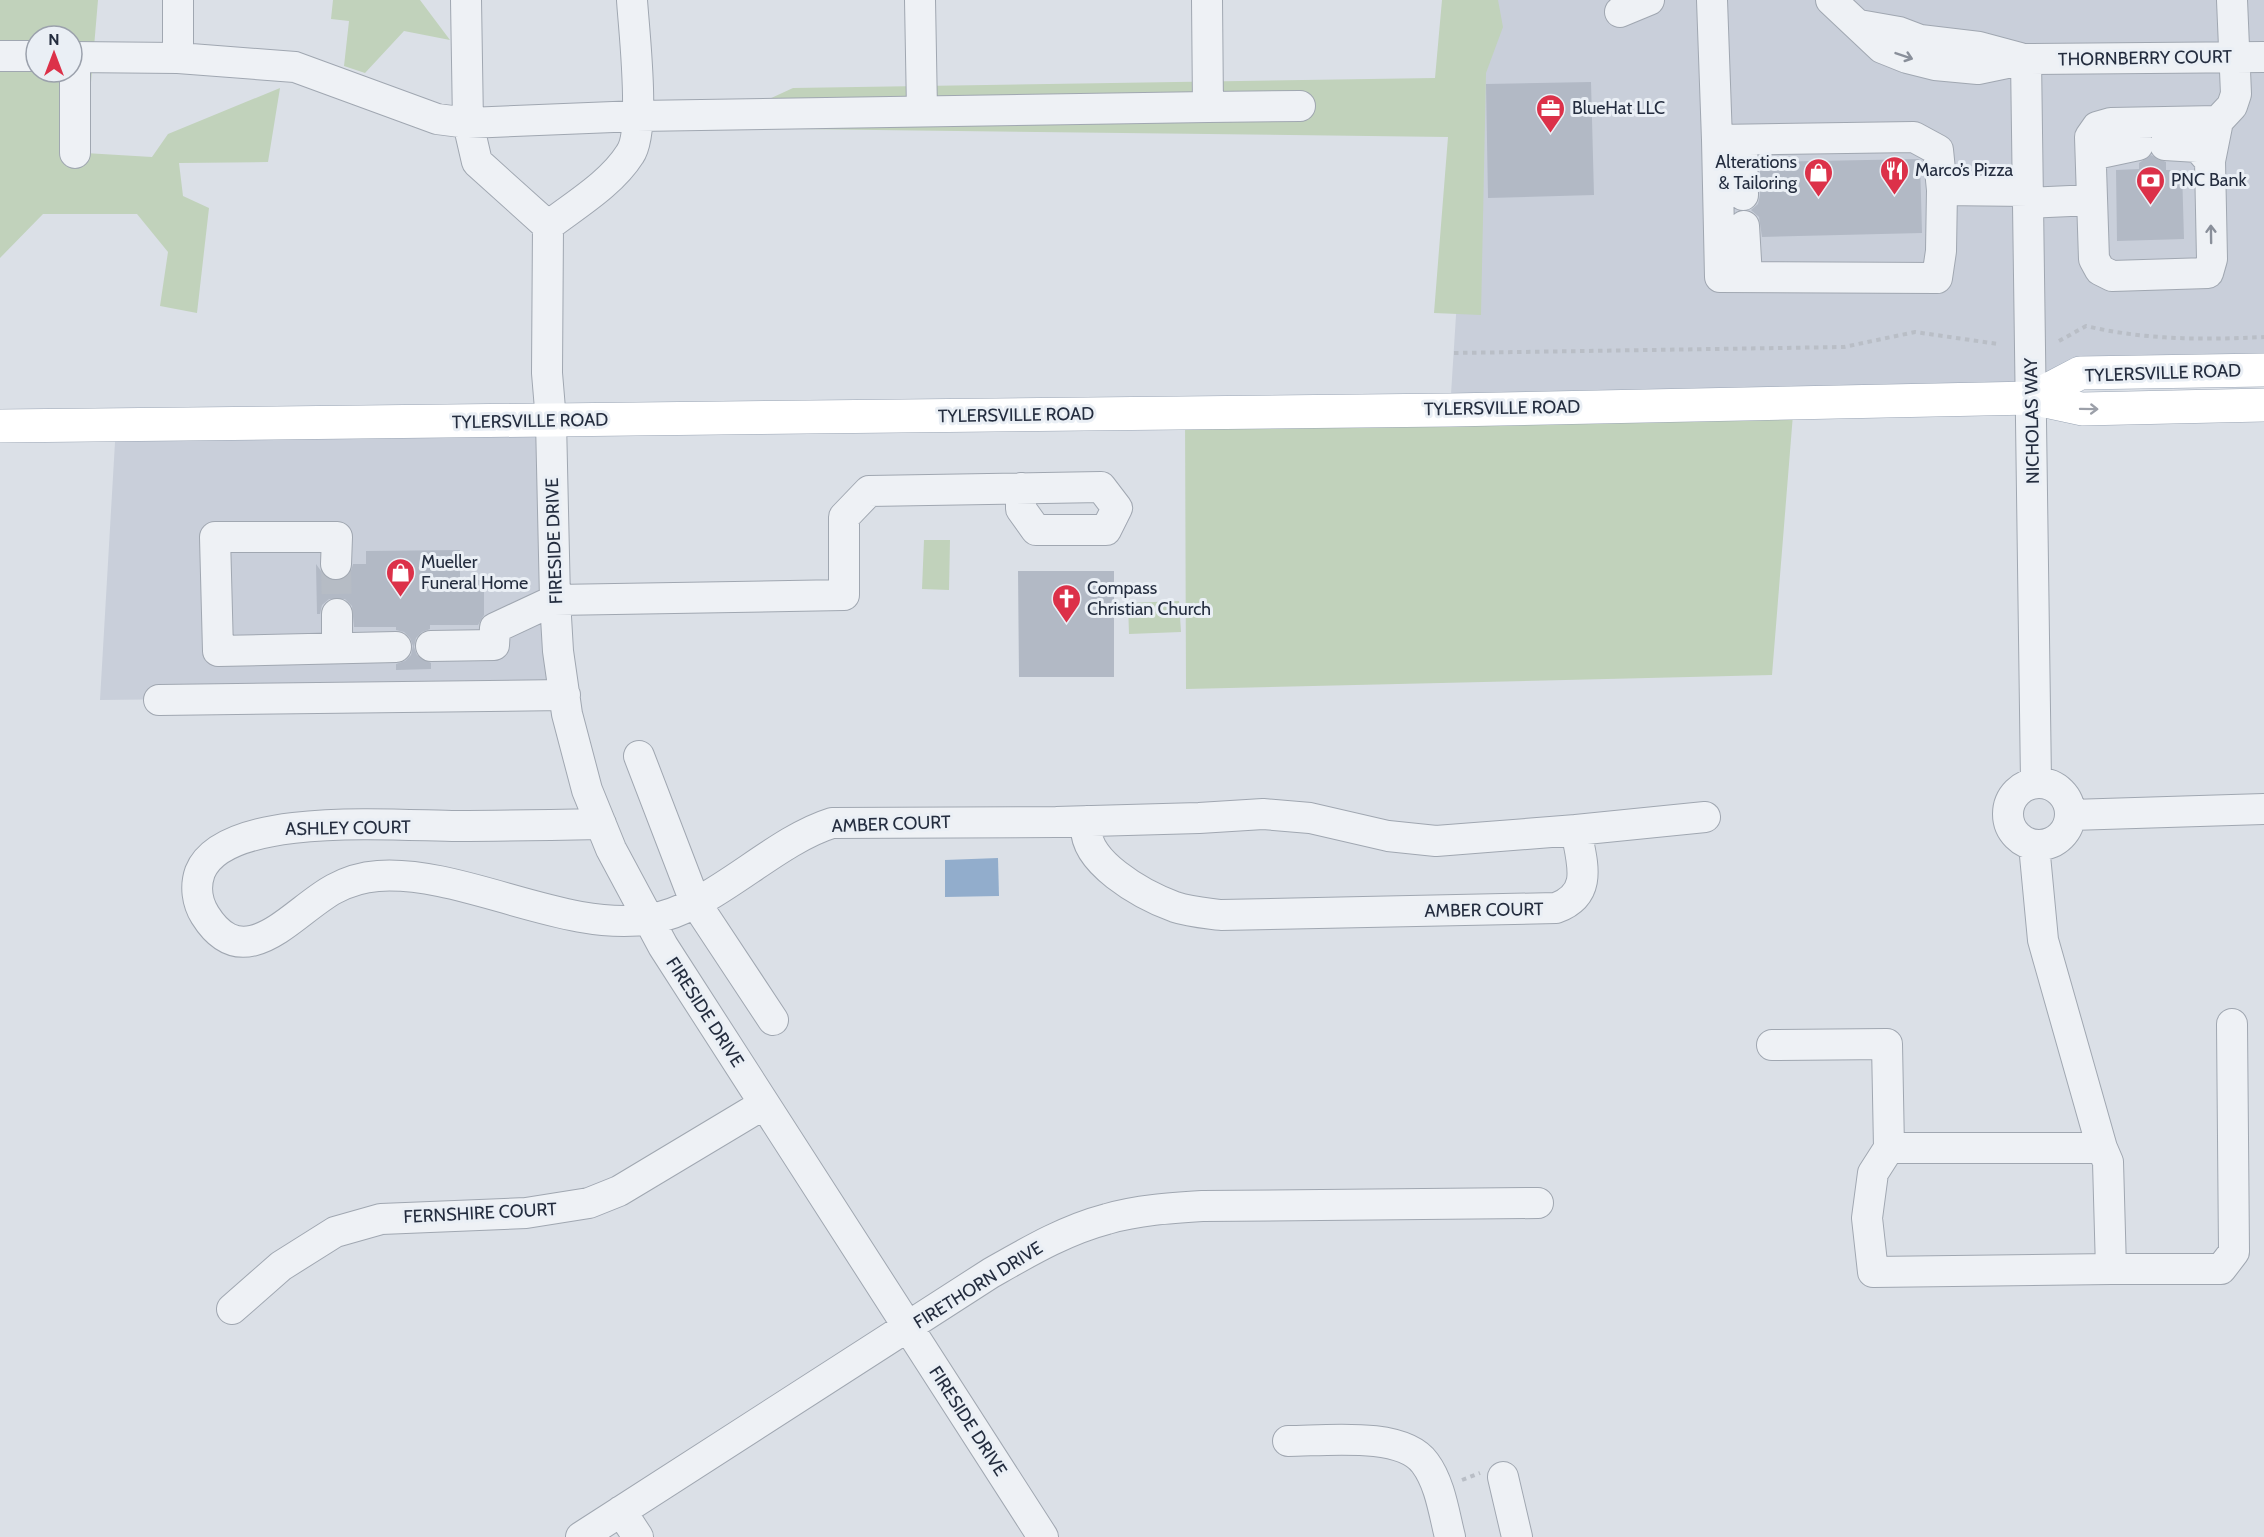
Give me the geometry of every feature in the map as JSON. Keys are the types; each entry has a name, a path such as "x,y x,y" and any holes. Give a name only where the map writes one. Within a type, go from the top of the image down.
{"main road":[{"name":"TYLERSVILLE ROAD","path":"2032,398 2080,374 2264,370"},
{"name":"TYLERSVILLE ROAD","path":"0,426 1450,410 2032,398 2082,409 2264,405"}],"street":[{"path":"178,0 178,58"},
{"path":"466,0 468,123 477,162 548,226 618,171 632,152 638,116 632,0"},
{"path":"920,0 922,110"},
{"path":"1207,0 1208,107"},
{"path":"1620,12 1649,0"},
{"path":"1712,0 1729,140 1743,195"},
{"name":"THORNBERRY COURT","path":"1831,0 1882,48 1907,58 1935,65 1978,69 2026,59 2264,57"},
{"path":"2218,121 2111,123 2097,127 2090,137 2094,259 2100,270 2112,276 2208,273 2212,259 2210,161 2218,121 2232,106 2236,94 2232,0"},
{"path":"0,56 24,56"},
{"path":"84,57 178,58 295,67 437,119 468,123 638,116 922,110 1300,106"},
{"name":"NICHOLAS WAY","path":"2026,59 2036,782"},
{"path":"74,84 75,153"},
{"path":"1914,137 1938,150 1942,190 1941,251 1937,278 1720,277 1729,140 1914,137"},
{"path":"2091,155 2152,145 2198,147 2210,161"},
{"path":"1942,190 2092,200"},
{"name":"FIRESIDE DRIVE","path":"548,226 547,373 551,421 558,651 565,695 587,790 610,849 647,920 1043,1537"},
{"path":"1744,226 1747,277"},
{"path":"431,646 494,645 495,628 555,600 844,595 844,517 869,490 1021,488"},
{"path":"336,564 337,537 215,537 218,651 396,647"},
{"path":"337,614 337,648"},
{"path":"159,700 565,695"},
{"path":"639,756 694,902 773,1020"},
{"path":"2036,782 2046,783 2064,795 2071,815 2063,834 2054,841 2034,845 2017,836 2008,818 2011,799 2017,791 2036,782"},
{"path":"2071,815 2264,809"},
{"name":"AMBER COURT","path":"647,920 667,916 694,902 803,835 832,823 1087,821 1263,814 1310,818 1388,836 1436,842 1576,830 1583,874 1581,890 1571,902 1556,908 1221,915 1174,906 1118,877 1094,851 1085,830 1087,821"},
{"path":"1576,830 1705,817"},
{"name":"ASHLEY COURT","path":"601,824 321,826 273,830 242,839 214,854 203,865 197,880 197,896 211,924 222,935 237,942 252,943 267,936 332,890 346,883 377,876 425,880 591,918 647,920"},
{"path":"2034,845 2043,940 2102,1148 2108,1162 2111,1269"},
{"path":"1772,1045 1887,1044 1889,1148 1873,1173 1867,1218 1873,1272 2221,1269 2234,1252 2232,1024"},
{"name":"FERNSHIRE COURT","path":"232,1309 281,1266 335,1232 381,1219 526,1213 589,1203 619,1191 765,1104"},
{"path":"1889,1148 2102,1148"},
{"name":"FIRETHORN DRIVE","path":"581,1537 991,1273 1061,1235 1107,1219 1155,1210 1203,1206 1539,1203"},
{"path":"1288,1441 1383,1442 1399,1444 1413,1451 1424,1461 1438,1490 1450,1537"},
{"path":"1503,1477 1517,1537"},
{"path":"621,1511 638,1537"}],"path":[{"path":"2058,341 2086,326 2125,335 2152,335 2195,341 2264,337"},
{"path":"1454,352 1844,347 1915,332 1998,344"},
{"path":"1438,1490 1486,1470 1503,1477"}],"shaded area":[{"path":"1476,0 2264,0 2264,370 2080,373 2032,398 1450,410"},
{"path":"551,421 565,695 100,700 116,425"}],"green space":[{"path":"0,0 98,0 85,153 152,157 168,134 280,88 268,162 179,163 183,196 209,208 197,313 160,306 168,252 137,214 43,214 0,258"},
{"path":"333,0 420,0 450,40 404,31 365,73 344,66 349,21 331,19"},
{"path":"1442,0 1498,0 1503,27 1486,73 1481,315 1434,313 1448,137 795,129 754,106 793,88 1435,78"},
{"path":"1794,402 1772,675 1186,689 1185,413"},
{"path":"924,540 950,540 949,590 922,589"},
{"path":"1179,601 1181,632 1129,634 1128,603"}],"water":[{"path":"998,858 999,896 945,897 945,860"}],"building":[{"path":"1591,82 1594,195 1488,198 1486,84"},
{"name":"PNC Bank","path":"2151,155 2166,162 2166,170 2182,170 2184,239 2117,241 2116,170 2139,169 2139,163"},
{"path":"1920,160 1922,233 1762,237 1759,217 1751,210 1758,204 1760,195 1760,162"},
{"name":"Mueller Funeral Home","path":"460,550 460,580 484,580 484,615 478,625 430,625 430,629 422,632 416,638 414,647 417,655 431,663 431,669 396,670 396,664 405,661 411,655 413,646 410,638 404,632 396,630 396,627 354,627 352,606 345,599 329,599 322,605 320,614 317,614 316,564 326,578 336,581 350,574 353,564 366,564 366,551"},
{"name":"Compass Christian Church","path":"1018,571 1114,571 1114,677 1019,677"}],"tunnel":[{"path":"336,564 337,614"}],"place":[{"name":"BlueHat LLC","path":"1551,134"},
{"name":"Marco’s Pizza","path":"1894,196"},
{"name":"Alterations & Tailoring","path":"1818,198"},
{"name":"PNC Bank","path":"2150,206"},
{"name":"Mueller Funeral Home","path":"400,598"},
{"name":"Compass Christian Church","path":"1066,624"}]}
